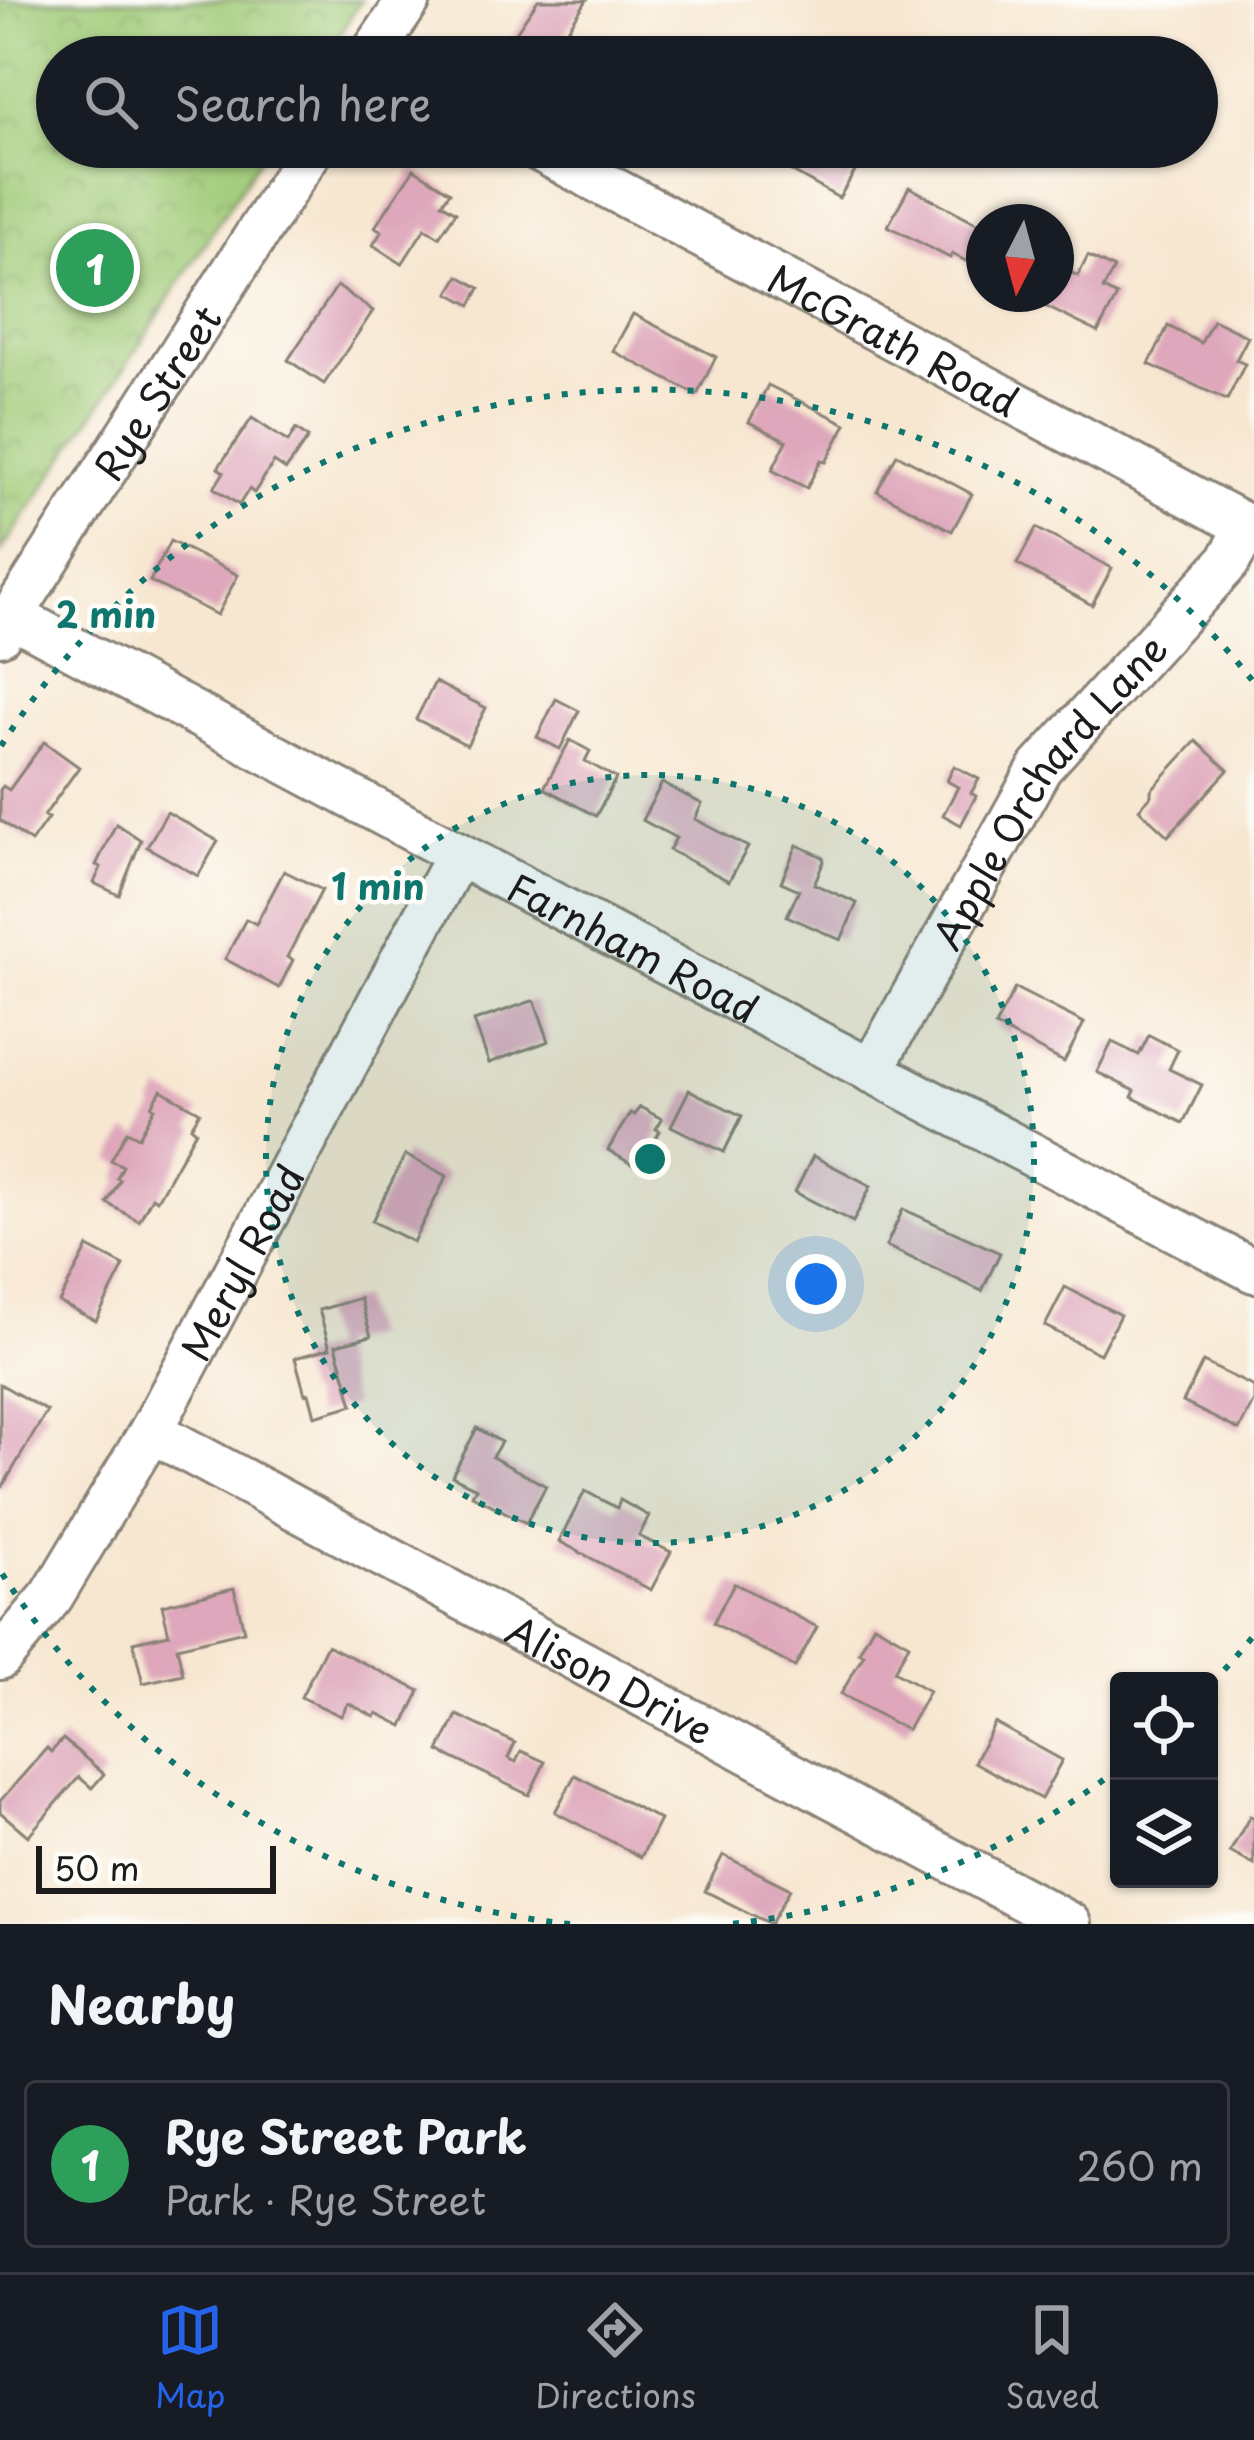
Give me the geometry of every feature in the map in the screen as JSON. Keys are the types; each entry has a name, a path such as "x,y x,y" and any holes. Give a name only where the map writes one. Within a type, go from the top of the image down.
{"street":[{"path":"384,36 409,0"},
{"name":"Rye Street","path":"7,625 300,168"},
{"name":"McGrath Road","path":"574,168 1251,528"},
{"name":"Apple Orchard Lane","path":"871,1071 1040,768 1228,562 1251,528"},
{"name":"Farnham Road","path":"7,625 458,854 1254,1271"},
{"name":"Meryl Road","path":"0,1658 52,1596 151,1431 458,854"},
{"name":"Alison Drive","path":"151,1431 1070,1924"}],"green space":[{"path":"0,0 361,0 338,36 36,36 36,168 253,168 0,553"}],"building":[{"path":"538,0 587,0 563,36 514,36"},
{"path":"786,168 857,168 839,198"},
{"path":"414,169 450,192 442,203 456,212 439,237 425,228 402,264 373,245 382,231 375,227"},
{"path":"909,187 966,217 966,261 952,254 950,258 888,226"},
{"path":"1088,256 1114,269 1103,289 1117,296 1098,332 1057,312 1074,312 1074,274 1078,276"},
{"path":"459,276 480,288 471,305 449,293"},
{"path":"337,286 373,311 324,384 288,360"},
{"path":"633,314 716,357 697,395 613,351"},
{"path":"1213,320 1248,337 1236,360 1245,364 1227,400 1149,364 1168,326 1201,343"},
{"path":"768,385 846,424 807,488 772,470 787,441 749,422"},
{"path":"252,418 288,442 296,429 308,438 286,470 274,462 254,493 249,489 239,505 214,488 224,472 218,468"},
{"path":"897,454 972,494 952,531 877,491"},
{"path":"1036,528 1112,568 1092,605 1017,564"},
{"path":"170,541 238,575 217,615 150,581"},
{"path":"435,682 486,708 467,745 416,719"},
{"path":"556,699 579,711 560,749 537,737"},
{"path":"570,740 590,751 585,761 616,778 596,816 544,788"},
{"path":"1196,741 1228,770 1168,836 1139,809"},
{"path":"44,742 79,767 31,842 0,820 0,790 3,786 9,790"},
{"path":"954,766 979,779 961,825 943,815 958,787 947,781"},
{"path":"662,783 702,804 695,819 748,847 729,881 669,850 676,838 642,820"},
{"path":"167,812 218,841 198,876 147,847"},
{"path":"116,824 141,840 119,895 94,883 101,867 96,865"},
{"path":"797,845 823,857 814,884 857,903 841,940 787,916 799,890 781,882"},
{"path":"284,871 322,890 287,957 293,960 279,988 225,959 246,919 256,924"},
{"path":"1015,988 1084,1023 1064,1062 995,1026"},
{"path":"532,1001 549,1041 489,1063 474,1021"},
{"path":"1149,1035 1178,1050 1169,1069 1202,1085 1183,1123 1132,1097 1135,1091 1097,1072 1112,1042 1139,1055"},
{"path":"161,1090 200,1112 191,1127 196,1131 157,1200 152,1197 139,1221 107,1203 123,1166 111,1160 127,1131 139,1137"},
{"path":"689,1090 742,1116 724,1152 671,1126"},
{"path":"640,1107 662,1119 638,1168 608,1150 630,1113 634,1115"},
{"path":"405,1155 447,1176 413,1242 372,1221"},
{"path":"813,1156 871,1186 853,1222 795,1192"},
{"path":"903,1209 1000,1253 982,1291 886,1246"},
{"path":"88,1247 124,1266 96,1321 59,1302"},
{"path":"1065,1287 1120,1315 1100,1354 1045,1326"},
{"path":"360,1298 371,1336 336,1345 353,1405 315,1416 295,1358 330,1348 319,1310"},
{"path":"1203,1362 1254,1387 1254,1401 1239,1430 1183,1402"},
{"path":"0,1384 47,1411 0,1491"},
{"path":"477,1428 501,1442 492,1457 546,1486 526,1523 472,1495 476,1488 452,1476"},
{"path":"585,1491 617,1508 620,1500 649,1516 639,1536 671,1552 651,1590 559,1541"},
{"path":"734,1583 817,1627 795,1667 713,1623"},
{"path":"234,1588 244,1631 177,1647 183,1674 143,1683 133,1642 169,1634 162,1605"},
{"path":"874,1624 909,1644 894,1671 929,1691 907,1730 841,1694 864,1654 859,1652"},
{"path":"327,1645 420,1691 403,1726 348,1703 341,1716 301,1697"},
{"path":"457,1715 515,1743 508,1758 516,1762 521,1751 545,1762 529,1795 439,1751"},
{"path":"995,1723 1062,1760 1041,1799 974,1762"},
{"path":"63,1739 104,1774 92,1788 79,1777 28,1836 0,1812 0,1801 47,1748 51,1752"},
{"path":"575,1775 660,1820 641,1857 555,1812"},
{"path":"1250,1816 1254,1818 1254,1865 1230,1852"},
{"path":"723,1855 790,1889 771,1924 705,1891"}],"place":[{"name":"Rye Street Park","path":"95,268"}]}
